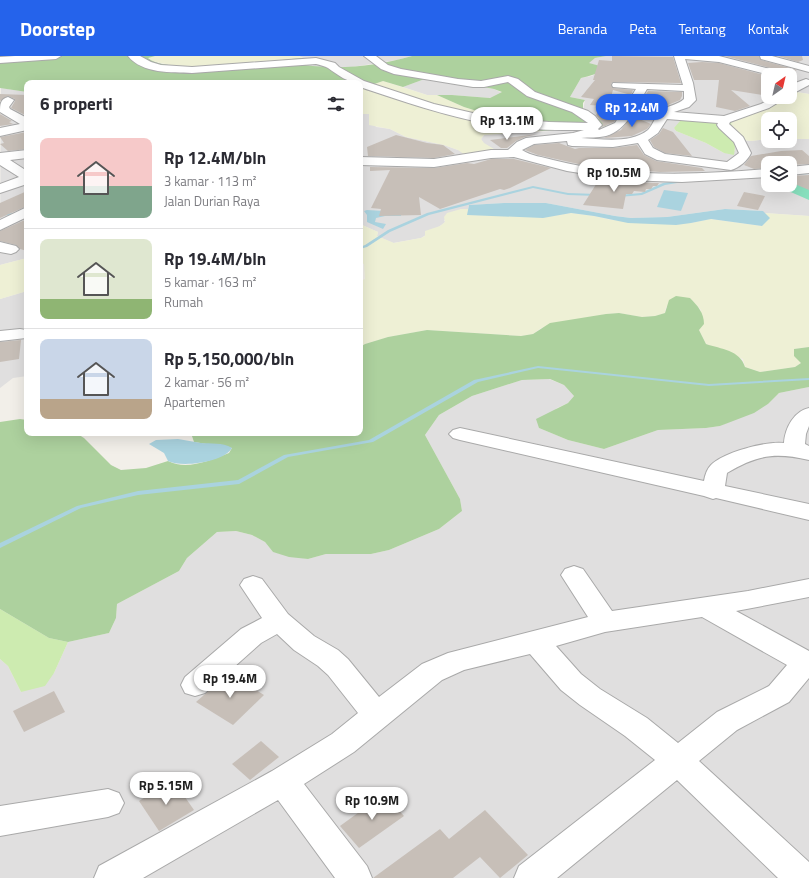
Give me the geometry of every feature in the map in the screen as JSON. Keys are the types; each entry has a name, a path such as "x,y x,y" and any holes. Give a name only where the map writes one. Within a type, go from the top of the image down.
{"street":[{"path":"0,60 56,56"},
{"path":"133,56 146,65 192,70 312,58 332,65 335,70"},
{"path":"363,84 431,107 490,122 548,126 580,126 591,128 596,125 592,119 586,115 567,106 531,94 517,82 503,79 484,84 467,84 390,69 369,56"},
{"path":"363,157 434,163 574,142 626,142 641,139 655,129 663,115 669,110 688,103 690,97 689,88 679,56 706,58 741,64 761,69"},
{"path":"741,64 763,56 809,69"},
{"path":"274,74 324,65 354,80"},
{"path":"797,79 807,81"},
{"path":"797,87 807,81"},
{"path":"616,85 689,88"},
{"path":"516,150 532,141 604,133 616,128 643,87"},
{"path":"797,91 809,92"},
{"path":"663,115 725,120 769,104"},
{"path":"4,105 5,111 24,123"},
{"path":"725,120 723,125 739,140 745,152 743,158 729,166"},
{"path":"0,132 24,126"},
{"path":"572,137 593,130 591,128"},
{"path":"641,139 648,151 662,157 729,166 761,173"},
{"path":"516,150 554,164 632,176 673,178 761,173"},
{"path":"0,157 24,154"},
{"path":"0,157 9,166 24,174"},
{"path":"797,170 809,169"},
{"path":"0,189 24,180"},
{"path":"3,223 24,212"},
{"path":"0,336 20,334"},
{"path":"802,452 794,436 797,429 809,414"},
{"path":"460,434 713,492 809,512"},
{"path":"713,492 716,474 723,466 758,450 778,448 802,452"},
{"path":"574,575 605,622"},
{"path":"253,585 279,621 304,643 328,658 338,667 377,716"},
{"path":"110,878 283,781 343,743 432,672 458,661 536,642 605,622 748,600 809,588"},
{"path":"531,878 727,721 780,694 807,663 706,607"},
{"path":"195,684 251,636 279,621"},
{"path":"536,642 571,682 580,690 636,728 677,760 802,878"},
{"path":"283,781 355,878"},
{"path":"0,821 108,803"}],"shaded area":[{"path":"299,56 412,56 397,60 352,67 324,68 305,65 303,58"},
{"path":"606,56 809,56 809,94 797,92 797,68 761,68 761,104 772,104 734,121 695,119 674,128 676,131 706,143 724,153 735,151 735,142 742,140 761,140 761,148 797,148 797,139 809,139 809,216 725,209 667,217 631,218 546,203 504,203 469,205 468,209 461,209 444,220 445,222 443,224 421,238 393,243 377,236 378,232 363,225 363,114 369,114 376,127 390,129 406,137 444,145 458,150 493,149 484,144 481,139 484,135 570,130 589,116 583,111 585,100 570,97 581,78 592,76 603,67 588,63 595,58"},
{"path":"430,77 494,89 502,93 490,98 427,95 403,87"},
{"path":"1,88 24,92 24,259 0,265"},
{"path":"24,292 24,376 13,378 0,388 0,299"},
{"path":"549,379 564,385 574,396 568,403 557,408 539,428 568,440 604,449 658,430 720,426 768,404 779,393 809,387 809,878 0,878 0,659 8,666 21,692 54,673 68,642 109,633 116,618 117,604 179,571 187,558 217,532 236,531 252,535 265,542 273,552 308,559 326,554 371,554 389,550 439,529 462,511 460,499 425,435 439,415 472,396 522,380"}],"green space":[{"path":"33,56 155,56 148,58 159,63 176,66 222,66 303,58 305,65 345,67 372,65 412,56 606,56 595,58 589,63 604,67 597,73 581,78 570,97 585,100 583,103 583,111 589,116 609,122 605,126 542,131 464,107 437,95 490,98 502,92 494,89 430,77 403,87 383,81 363,88 363,80 24,80 24,92 0,88 0,59"},
{"path":"299,56 303,58 202,66 175,66 152,61 148,57"},
{"path":"383,81 427,95 437,95 464,107 542,131 484,135 481,139 484,143 494,149 465,155 458,150 444,145 406,137 390,129 369,125 369,114 363,114 363,88"},
{"path":"797,92 809,94 809,139 797,139 797,112 761,112 761,140 751,141 742,140 734,130 731,123 738,118 773,104 797,104"},
{"path":"695,119 734,121 731,123 735,139 734,155 724,153 706,143 676,131 674,128 681,120"},
{"path":"797,182 809,187 809,200 791,192 797,192"},
{"path":"461,209 468,209 468,215 552,216 571,213 611,220 691,223 710,219 762,226 764,213 809,216 809,347 794,349 801,363 795,367 760,372 745,367 743,359 706,344 699,330 701,310 690,298 666,307 665,313 655,316 642,317 619,313 606,314 541,328 533,334 521,336 427,330 388,337 363,345 363,280 365,279 363,264 363,225 378,232 377,236 394,243 425,236 425,231 440,226 445,222 444,217 447,213"},
{"path":"24,259 24,292 0,299 0,265"},
{"path":"676,296 690,298 696,304 703,316 704,324 699,330 706,344 729,351 743,361 745,367 760,372 795,367 801,363 794,356 794,349 809,347 809,387 779,393 768,404 754,413 720,426 658,430 604,449 568,440 539,428 536,419 568,403 574,396 564,385 550,379 522,380 472,396 439,415 425,435 460,499 462,511 439,529 389,550 371,554 326,554 308,559 289,557 273,552 265,542 252,535 236,531 217,532 187,558 179,571 117,604 116,618 109,633 68,642 49,638 0,609 0,422 24,420 24,436 81,436 111,465 121,470 146,468 168,461 175,464 191,465 214,459 229,453 232,448 194,442 192,436 363,436 363,345 365,344 388,337 427,330 521,336 533,334 550,323 606,314 619,313 642,317 655,316 665,313 669,300"},
{"path":"0,609 49,638 68,642 54,673 45,686 21,692 8,666 0,659"}],"water":[{"path":"664,190 688,193 681,211 657,207"},
{"path":"546,203 631,218 667,217 725,209 763,211 770,218 762,226 711,219 676,225 628,223 571,213 543,218 467,215 469,205"},
{"path":"364,211 401,212 401,216 385,216 376,218 375,222 386,224 383,229 367,222 367,215"},
{"path":"178,439 201,443 220,444 232,448 228,453 212,460 192,464 183,464 168,461 164,453 149,444 156,440"}],"building":[{"path":"612,56 673,57 681,83 613,82 611,84 613,88 633,90 631,95 613,90 608,107 620,112 614,122 602,127 603,124 596,115 603,106 590,105 594,99 581,97 595,80 593,80 599,60 612,61"},
{"path":"725,56 759,56 761,60 790,68 771,68"},
{"path":"778,56 802,56 803,60 798,62"},
{"path":"688,63 719,63 761,74 761,95 731,90 750,106 735,111 716,107 719,80 694,80"},
{"path":"648,91 682,92 682,96 680,100 668,105 643,99"},
{"path":"0,94 24,95 24,114 11,108 15,99 8,96 0,101"},
{"path":"0,114 12,121 9,122 13,124 0,126"},
{"path":"632,116 651,124 647,129 632,136 604,138 621,130"},
{"path":"663,128 673,132 692,156 665,153 654,147 650,140 659,134"},
{"path":"24,133 24,149 8,151 0,144 4,143 0,137"},
{"path":"538,134 516,141 507,148 501,148 490,140"},
{"path":"396,135 427,143 443,145 455,154 434,158 368,156 367,147"},
{"path":"559,143 575,149 613,148 637,145 644,155 656,161 702,168 705,171 660,172 607,168 607,166 604,168 538,155 525,150 534,145"},
{"path":"802,150 809,156 809,164 797,165 797,156 761,156 761,168 754,169 744,165 751,156 781,151"},
{"path":"491,159 514,159 551,168 510,188 504,190 500,189 440,209 419,197 421,215 379,216 381,209 371,208 390,170 370,171 370,167 434,168 467,163 474,164"},
{"path":"809,175 809,190 797,185 797,176"},
{"path":"600,178 624,182 659,183 651,189 646,189 645,192 634,191 632,194 626,194 623,209 583,205"},
{"path":"24,192 24,207 0,218 0,203"},
{"path":"744,192 765,196 758,210 737,206"},
{"path":"24,220 24,250 20,249 16,245 0,241 0,231"},
{"path":"21,340 19,359 0,362 0,342"},
{"path":"229,673 264,695 233,725 196,702"},
{"path":"54,691 65,712 24,732 13,711"},
{"path":"261,741 279,757 250,780 232,764"},
{"path":"173,780 194,810 159,831 139,801"},
{"path":"384,794 404,816 359,848 340,826"},
{"path":"485,810 528,855 500,878 480,857 453,878 373,878 440,829 449,839"}],"waterway":[{"path":"797,174 809,173"},
{"path":"619,196 642,194 664,184 682,181"},
{"path":"363,247 389,231 428,214 533,187 568,194 597,195"},
{"path":"0,214 24,215"},
{"path":"0,546 79,507 138,493 239,482 286,456 371,441 476,381 538,367 709,385 809,379"}]}
